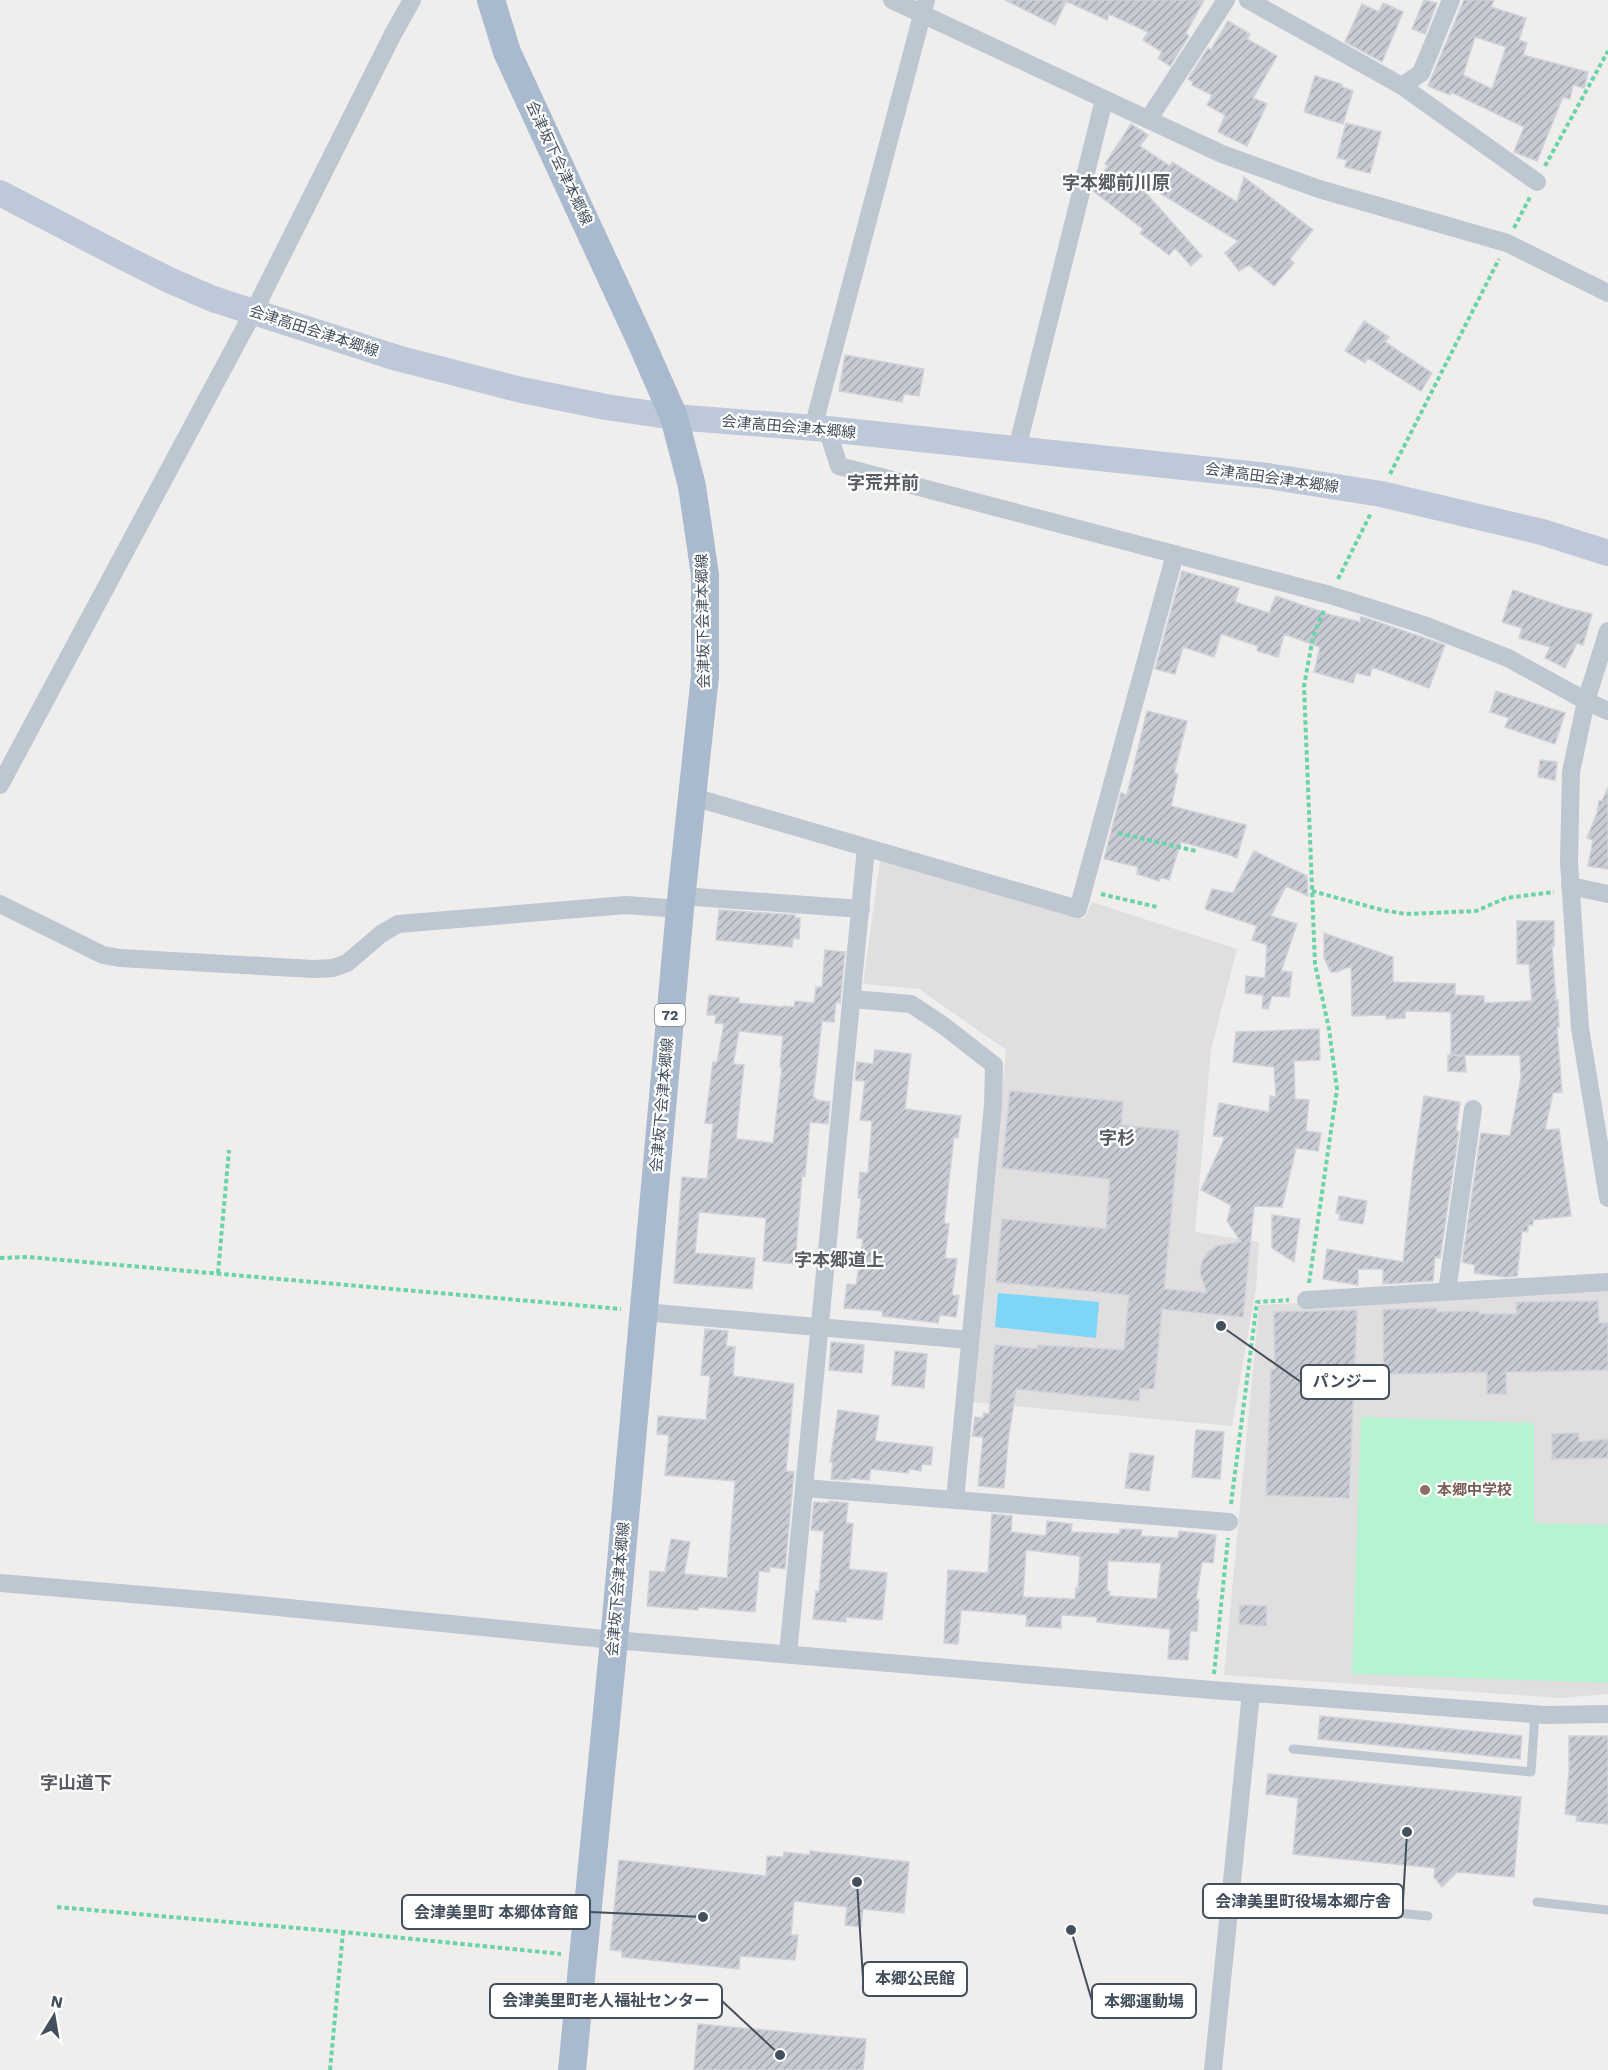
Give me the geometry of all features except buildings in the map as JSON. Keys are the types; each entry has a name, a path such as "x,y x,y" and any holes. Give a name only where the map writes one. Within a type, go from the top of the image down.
{"main road":[{"name":"会津坂下会津本郷線","path":"491,0 507,51 674,417 692,486 705,575 705,676 634,1310 614,1640 572,2070"},
{"name":"会津高田会津本郷線","path":"0,193 170,280 213,299 396,358 506,386 606,407 674,417 820,428 1256,474 1381,494 1542,532 1608,553"}],"street":[{"path":"0,785 254,311 412,0"},
{"path":"892,0 924,7 1104,100 1222,154 1319,189 1507,243 1608,293"},
{"path":"1148,120 1226,0"},
{"path":"1248,0 1402,86 1537,182"},
{"path":"1402,86 1421,73 1451,0"},
{"path":"924,7 820,428 839,466 1330,595 1421,624 1508,658 1608,711"},
{"path":"1017,449 1104,100"},
{"path":"693,798 1078,909 1175,554"},
{"path":"1608,631 1586,701 1571,772 1569,861 1580,1028 1608,1198"},
{"path":"788,1654 866,848"},
{"path":"1571,888 1608,894"},
{"path":"0,904 103,955 120,958 313,969 333,968 347,963 381,934 398,924 626,905 681,903 861,909"},
{"path":"852,999 911,1004 944,1026 994,1065 993,1105 955,1500"},
{"path":"1447,1291 1473,1109"},
{"path":"1306,1300 1608,1282"},
{"path":"634,1310 970,1340"},
{"path":"804,1488 1229,1522"},
{"path":"0,1583 239,1603 614,1640 1212,1690 1535,1714 1608,1714"},
{"path":"1213,2070 1251,1693"}],"lane":[{"path":"1293,1749 1531,1772 1535,1714"},
{"path":"1231,1896 1428,1916"},
{"path":"1537,1902 1608,1910"}],"path":[{"path":"1212,1690 1229,1522 1257,1302 1306,1300 1337,1089 1329,1029 1315,964 1304,686 1313,637 1330,595 1537,182 1608,51"},
{"path":"1100,828 1196,851"},
{"path":"1312,891 1382,910 1406,914 1476,911 1506,897 1571,888"},
{"path":"1083,889 1157,907"},
{"path":"218,1273 229,1150"},
{"path":"0,1258 28,1257 634,1310"},
{"path":"57,1907 583,1956"},
{"path":"330,2070 343,1932"}],"shaded area":[{"path":"880,860 986,888 1084,919 1092,902 1237,949 1211,1050 1195,1232 1259,1242 1256,1288 1232,1426 971,1402 1006,1050 919,989 863,984"},
{"name":"本郷中学校","path":"1608,1287 1608,1694 1561,1698 1224,1675 1259,1305"}],"green space":[{"path":"1361,1417 1534,1423 1534,1523 1608,1525 1608,1683 1352,1674"}],"water":[{"path":"998,1293 1099,1302 1096,1338 995,1327"}],"place":[{"name":"パンジー","path":"1221,1326"},
{"name":"本郷中学校","path":"1425,1490"},
{"name":"会津美里町役場本郷庁舎","path":"1407,1832"},
{"name":"本郷公民館","path":"857,1882"},
{"name":"会津美里町 本郷体育館","path":"703,1917"},
{"name":"本郷運動場","path":"1071,1930"},
{"name":"会津美里町老人福祉センター","path":"780,2055"}],"district":[{"name":"字本郷前川原","path":"1116,183"},
{"name":"字荒井前","path":"883,483"},
{"name":"字杉","path":"1117,1138"},
{"name":"字本郷道上","path":"839,1260"},
{"name":"字山道下","path":"76,1783"}]}
